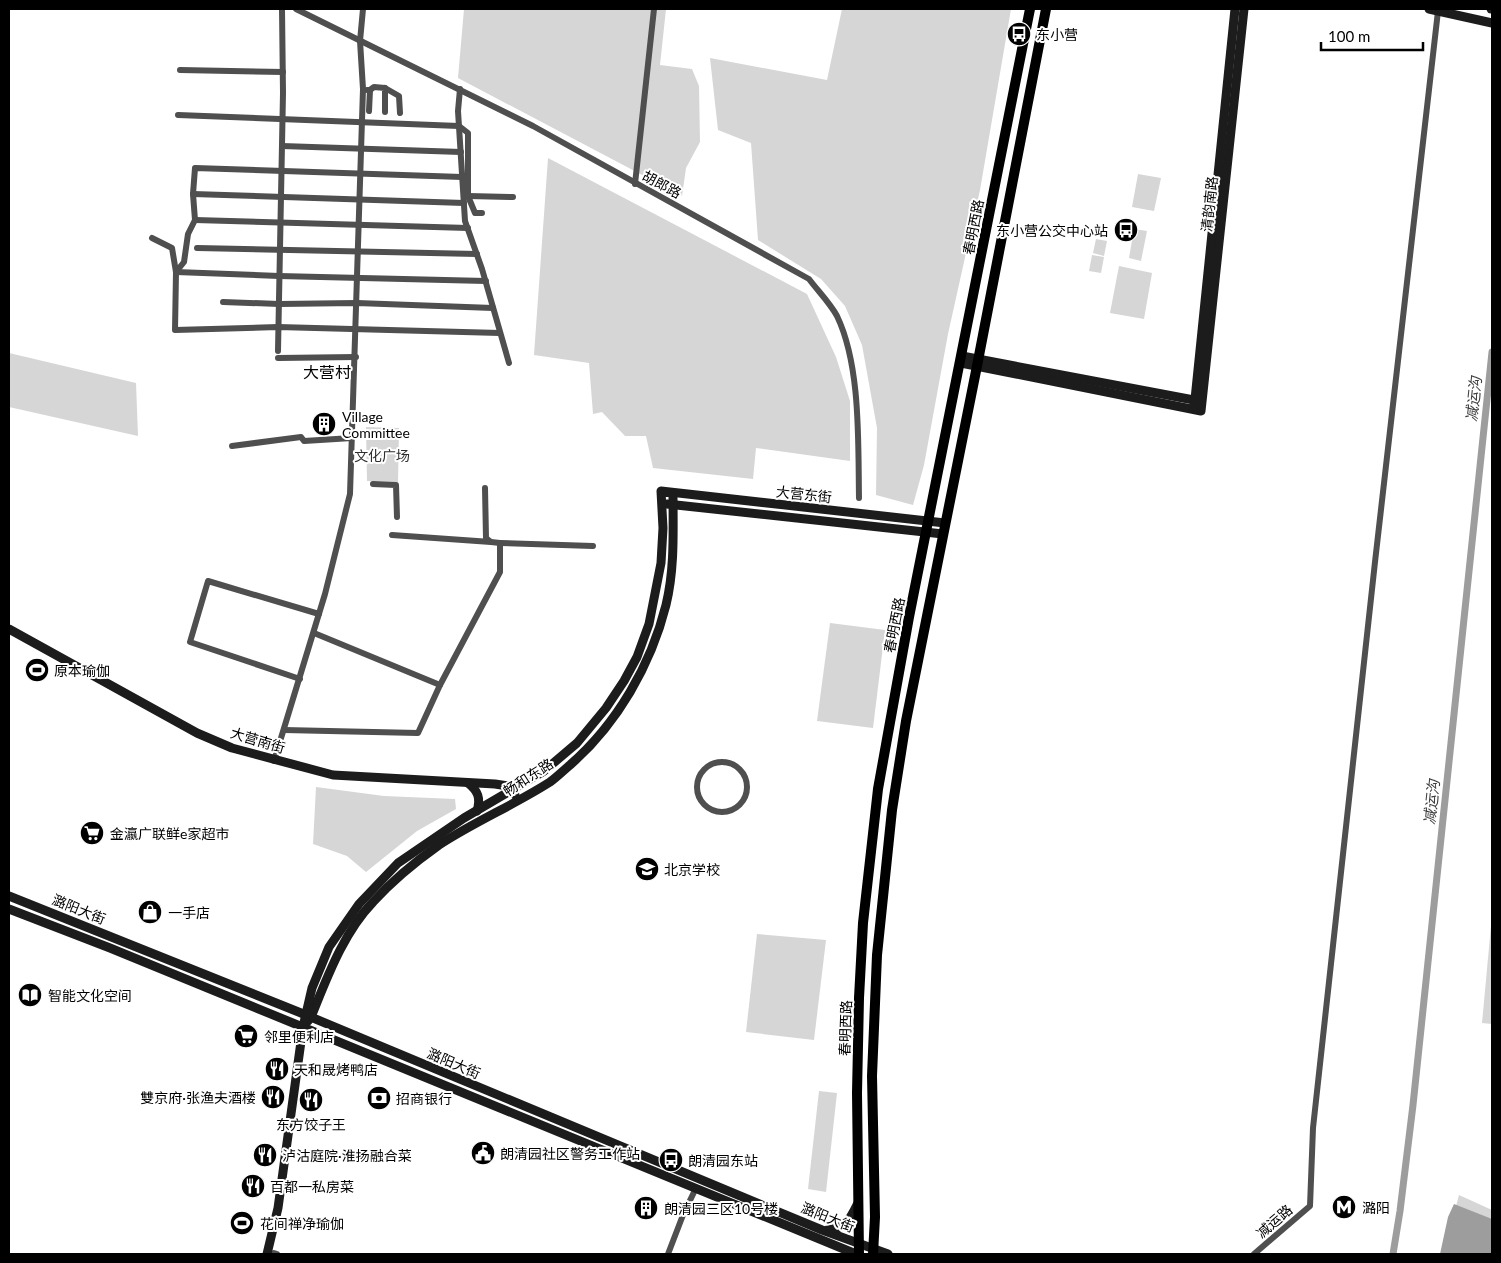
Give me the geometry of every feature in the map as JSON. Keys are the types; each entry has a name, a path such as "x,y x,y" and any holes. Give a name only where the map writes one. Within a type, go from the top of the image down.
{"main road":[{"name":"春明西路","path":"858,1251 859,1201 856,1093 863,923 878,789 909,617 962,359 1030,9"},
{"name":"春明西路","path":"873,1252 875,1217 872,1076 877,955 885,868 906,721 1046,9"},
{"name":"清韵南路","path":"1197,404 1235,9"},
{"name":"清韵南路","path":"1197,404 1244,9"},
{"path":"1433,10 1488,22"},
{"path":"962,359 1197,404"},
{"name":"大营东街","path":"661,491 944,529"},
{"name":"畅和东路","path":"308,1016 312,988 329,947 359,904 398,863 477,811 544,771 577,743 606,708 637,657 649,624 661,563 663,528 661,491"},
{"name":"畅和东路","path":"273,1254 303,1027 350,932 372,903 405,870 440,845 552,780 599,736 624,702 642,670 656,636 666,604 674,546 673,493"},
{"name":"大营东街","path":"662,504 928,527"},
{"name":"大营南街","path":"9,629 197,733 232,748 333,775 495,784 508,786 513,790"},
{"path":"468,782 479,795 477,811"},
{"path":"513,790 519,800"},
{"name":"潞阳大街","path":"9,896 308,1016 781,1212 822,1230 858,1251"},
{"name":"潞阳大街","path":"9,909 110,948 696,1188 858,1251 888,1254"},
{"path":"858,1189 864,1198 864,1217 868,1220 875,1217"},
{"path":"822,1230 839,1229 852,1217 859,1201"}],"street":[{"path":"282,9 283,72 278,354 356,357"},
{"name":"胡郎路","path":"296,9 533,126 810,279 836,314 846,337 852,362 858,437 859,498"},
{"path":"363,9 360,41 369,111"},
{"path":"635,184 654,9"},
{"name":"减运路","path":"1254,1254 1310,1206 1314,1119 1433,10"},
{"path":"180,70 283,72"},
{"path":"366,90 374,87 385,88 399,96 400,113"},
{"path":"385,88 385,112"},
{"path":"460,89 458,98 459,126 465,221 486,282 509,363"},
{"path":"274,760 314,633 350,494 356,357 362,121 366,90"},
{"path":"178,116 282,118 459,126 468,133 468,196 475,213 482,214"},
{"path":"282,146 461,152"},
{"path":"176,272 184,262 188,234 195,220 193,194 195,168 462,178"},
{"path":"193,194 464,203"},
{"path":"468,196 513,197"},
{"path":"195,220 468,228"},
{"path":"152,238 172,248 176,272 175,330 278,327 500,333"},
{"path":"198,248 477,254"},
{"path":"176,272 486,282"},
{"path":"223,302 279,304 357,303 493,308"},
{"path":"232,446 301,437 304,441 352,438"},
{"path":"373,484 396,484 397,517"},
{"path":"485,488 486,538 491,542"},
{"path":"392,535 500,543 593,546"},
{"path":"284,730 418,733 440,685 500,572 500,543"},
{"path":"300,678 190,642 208,581 319,614"},
{"path":"314,633 440,685"},
{"path":"716,763 731,764 743,773 746,780 745,796 735,808 727,811 710,809 699,796 697,788 698,779 708,766 716,763"},
{"path":"668,1254 696,1188"}],"green space":[{"path":"464,9 666,9 660,65 692,69 699,86 700,142 686,168 682,196 458,78"},
{"path":"842,9 1011,9 980,190 948,334 924,465 913,505 876,495 877,428 862,345 845,306 821,279 758,240 751,143 718,130 710,58 827,80"},
{"path":"548,158 807,294 836,357 850,401 850,461 756,448 753,479 653,468 646,436 625,436 602,412 593,414 589,363 534,355"},
{"path":"1138,174 1161,178 1154,211 1132,207"},
{"path":"1134,229 1147,231 1141,261 1129,258"},
{"path":"1096,239 1107,241 1104,256 1093,253"},
{"path":"1092,255 1104,257 1101,273 1089,271"},
{"path":"1119,266 1152,273 1144,319 1110,313"},
{"path":"9,353 136,383 138,436 9,407"},
{"name":"文化广场","path":"366,427 399,428 398,482 367,481"},
{"path":"830,623 885,630 873,728 817,721"},
{"path":"316,787 384,796 455,799 456,809 417,831 366,872 347,856 313,844"},
{"path":"1492,915 1492,1024 1482,1023"},
{"path":"757,934 826,940 814,1040 746,1032"},
{"path":"819,1091 837,1093 826,1192 808,1189"},
{"path":"1459,1195 1492,1210 1492,1254 1443,1254"}],"shaded area":[{"path":"1454,1204 1492,1219 1492,1254 1440,1254 1448,1217"}],"waterway":[{"name":"减运沟","path":"1393,1254 1413,1105 1492,352"}],"place":[{"name":"东小营","path":"1019,34"},
{"name":"东小营公交中心站","path":"1126,230"},
{"name":"Village Committee","path":"324,424"},
{"name":"原本瑜伽","path":"37,670"},
{"name":"金瀛广联鲜e家超市","path":"92,833"},
{"name":"北京学校","path":"647,869"},
{"name":"一手店","path":"150,912"},
{"name":"智能文化空间","path":"30,995"},
{"name":"邻里便利店","path":"246,1036"},
{"name":"天和晟烤鸭店","path":"277,1069"},
{"name":"雙京府·张渔夫酒楼","path":"273,1097"},
{"name":"招商银行","path":"379,1098"},
{"name":"东方饺子王","path":"311,1100"},
{"name":"朗清园社区警务工作站","path":"483,1153"},
{"name":"泸沽庭院·淮扬融合菜","path":"265,1155"},
{"name":"朗清园东站","path":"671,1160"},
{"name":"百都一私房菜","path":"253,1186"},
{"name":"潞阳","path":"1344,1207"},
{"name":"朗清园三区10号楼","path":"646,1208"},
{"name":"花间禅净瑜伽","path":"242,1223"}],"district":[{"name":"大营村","path":"327,371"}]}
